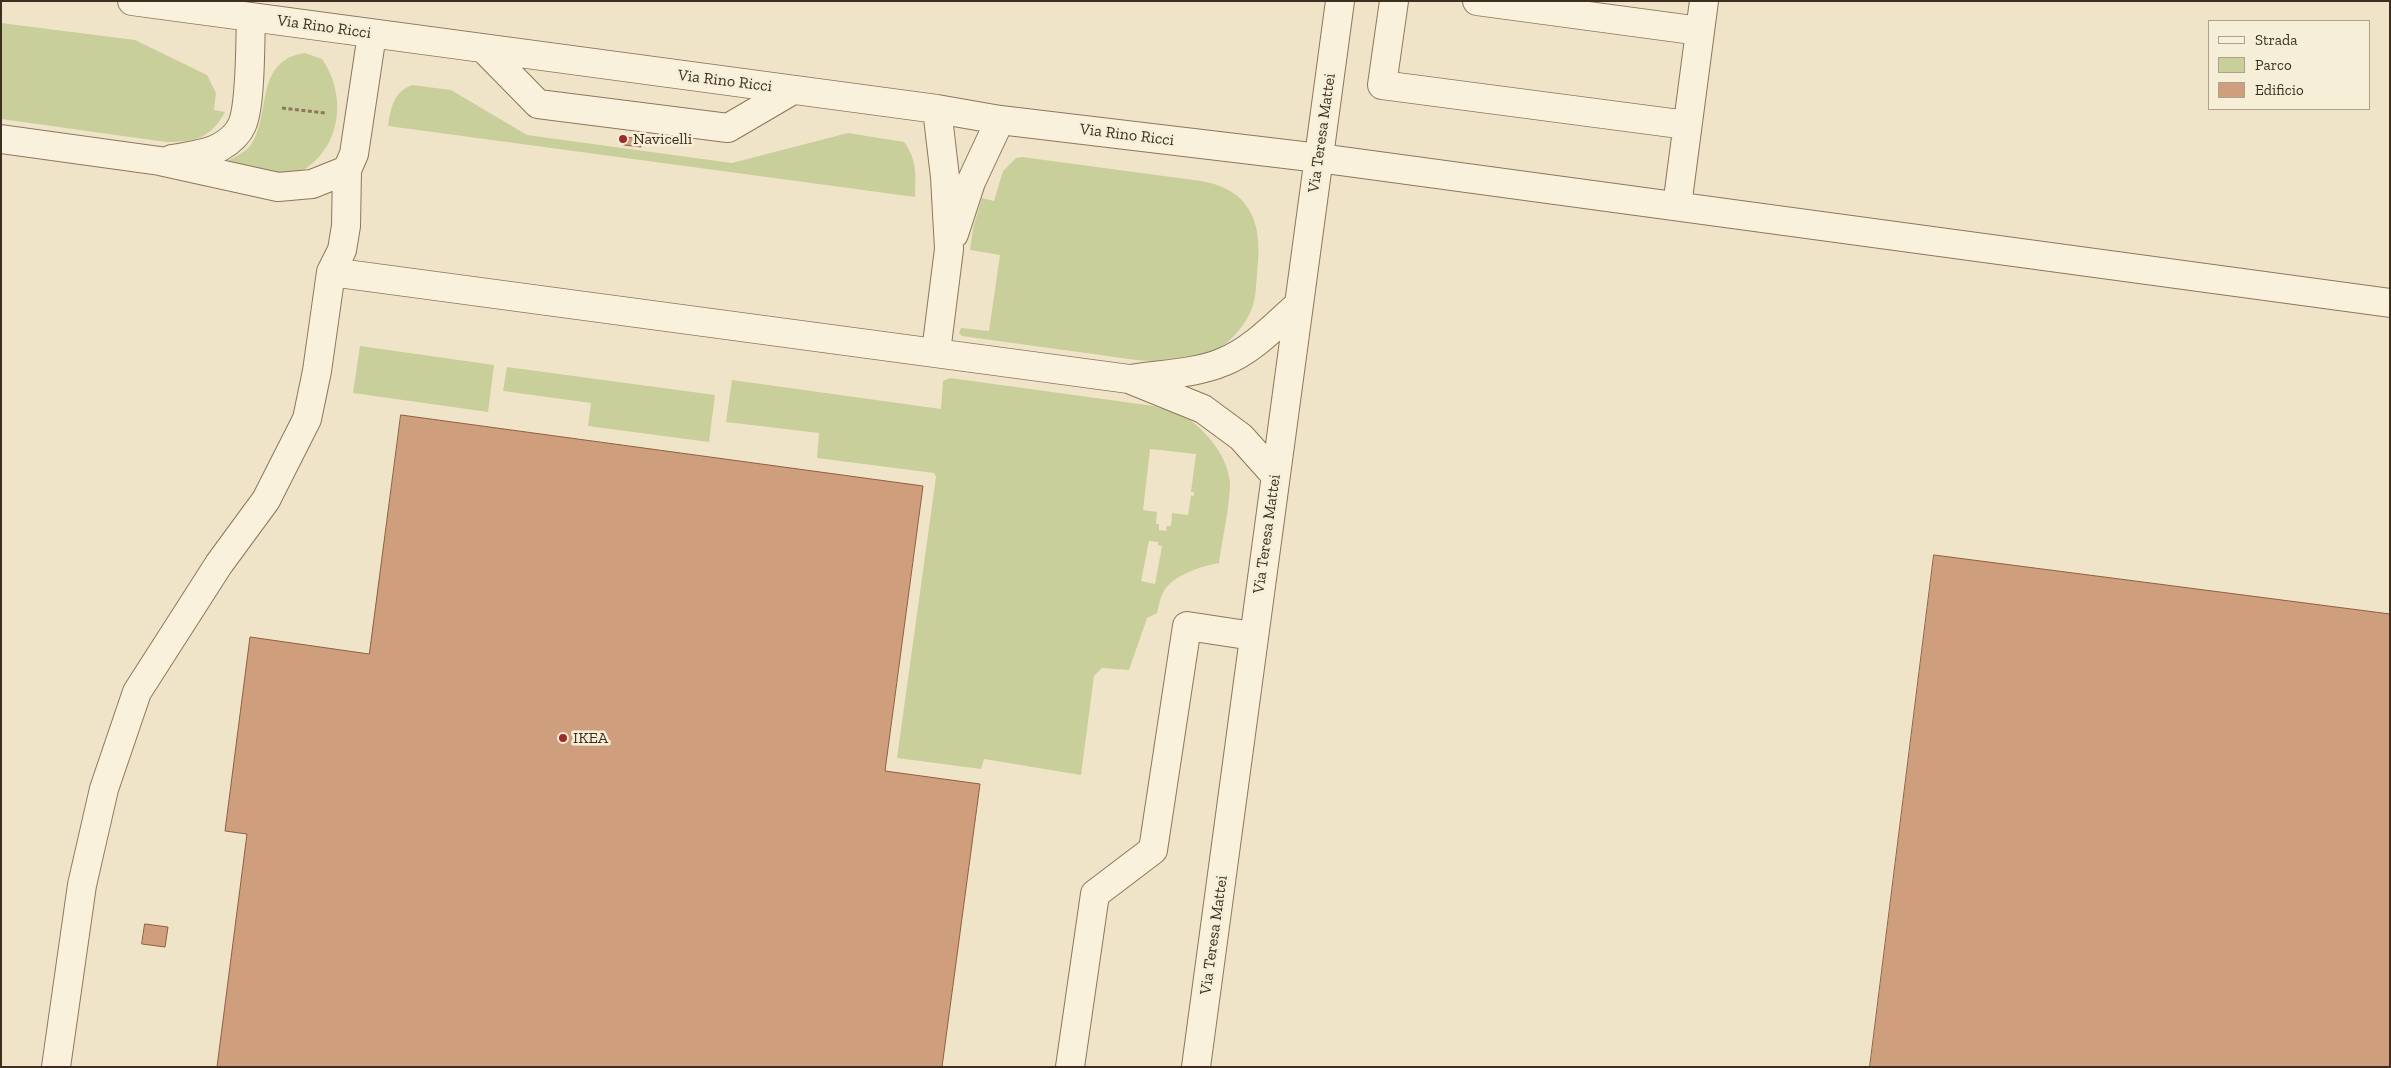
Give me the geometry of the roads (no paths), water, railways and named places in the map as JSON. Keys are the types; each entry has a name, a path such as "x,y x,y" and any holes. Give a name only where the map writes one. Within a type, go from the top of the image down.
{"street":[{"name":"Via Rino Ricci","path":"132,1 251,16 485,50 937,109 1000,120 1319,158 2390,303"},
{"name":"Via Teresa Mattei","path":"1196,1067 1297,306 1340,1"},
{"path":"1394,1 1382,85 1687,125"},
{"path":"1477,1 1700,31"},
{"path":"1677,206 1704,1"},
{"path":"160,161 205,153 220,147 236,134 243,124 247,102 251,16"},
{"path":"56,1067 82,885 104,789 137,692 219,564 266,500 307,419 318,372 331,272 342,250 346,226 347,170 356,145 372,34"},
{"path":"485,50 538,104 728,128 793,90"},
{"path":"936,352 949,249 945,177 937,109"},
{"path":"949,249 971,182 1000,120"},
{"path":"1,139 160,161 278,187 312,184 347,170"},
{"path":"331,272 1129,379 1203,409 1241,437 1275,475"},
{"path":"1129,379 1209,367 1224,362 1263,336 1297,306"},
{"path":"1070,1067 1095,894 1153,850 1187,626 1254,636"}],"place":[{"name":"Navicelli","path":"623,139"},
{"name":"IKEA","path":"563,738"}]}
